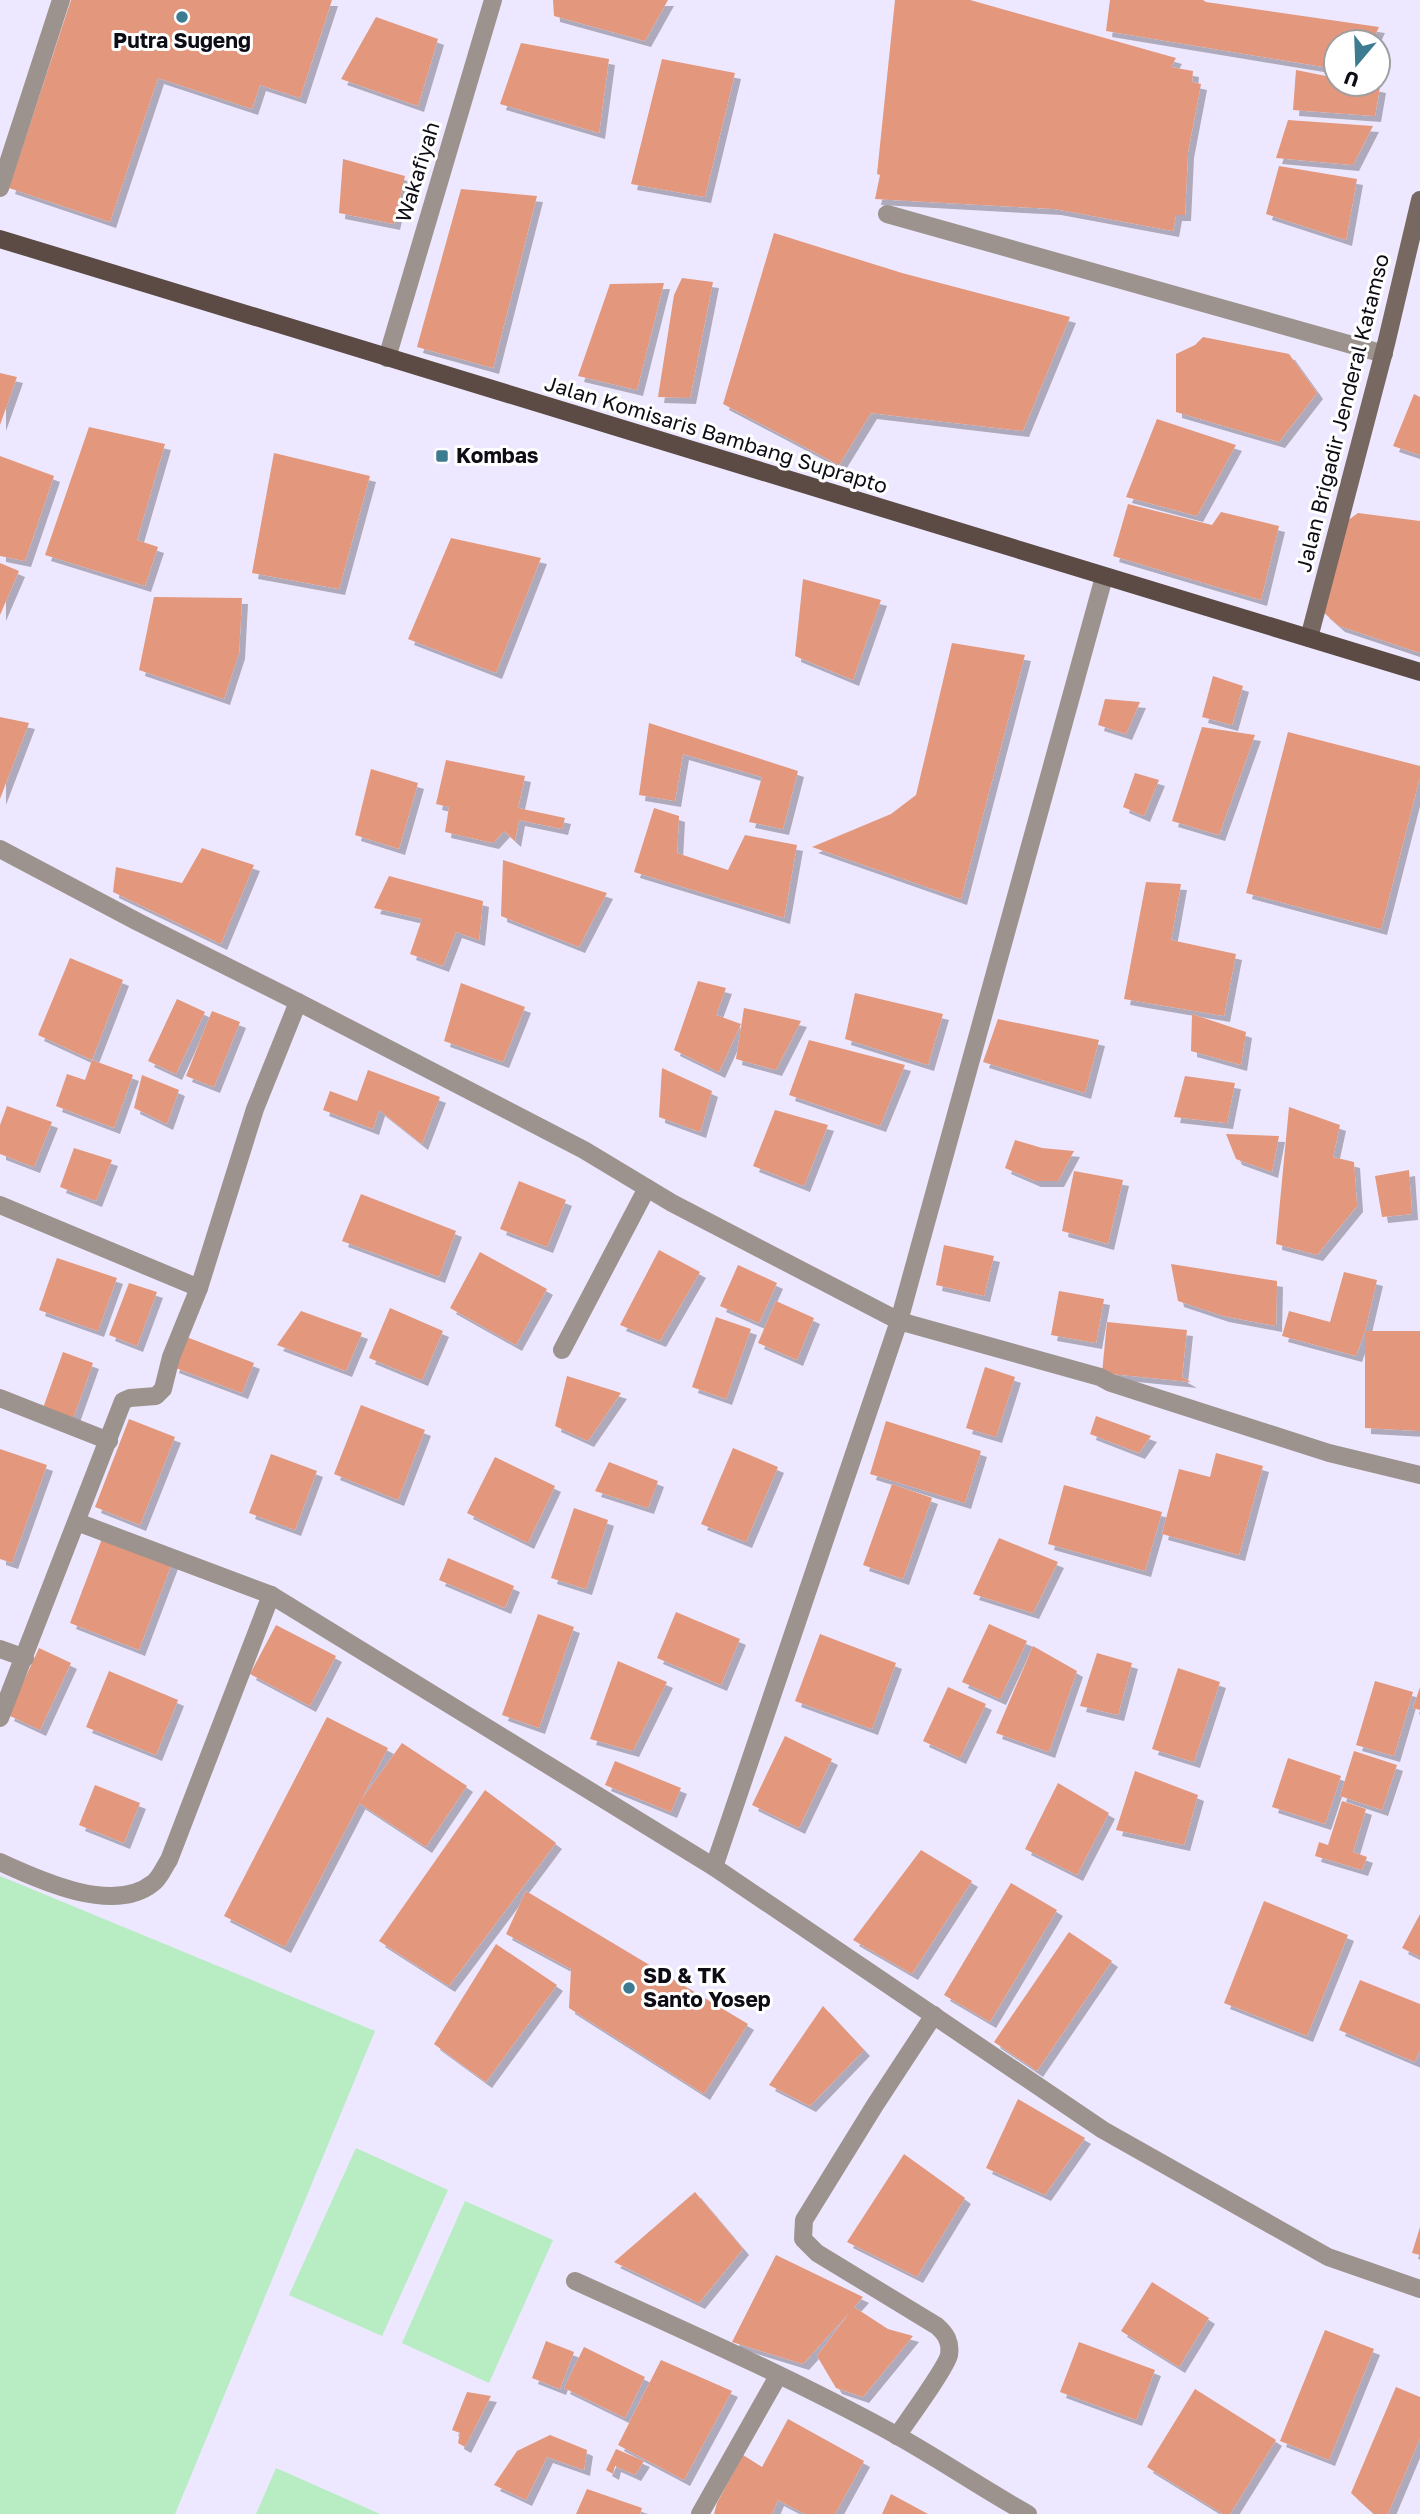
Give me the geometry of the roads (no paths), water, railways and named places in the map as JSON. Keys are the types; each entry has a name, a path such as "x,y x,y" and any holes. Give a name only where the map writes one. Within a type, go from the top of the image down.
{"main road":[{"name":"Jalan Komisaris Bambang Suprapto","path":"0,240 1420,672"}],"street":[{"path":"0,188 61,0"},
{"name":"Wakafiyah","path":"387,358 493,0"},
{"name":"Jalan Brigadir Jenderal Katamso","path":"1309,638 1384,354 1420,200"},
{"path":"887,214 1384,354"},
{"path":"714,1867 899,1321 1104,577"},
{"path":"0,849 584,1150 647,1188 899,1321 1100,1377 1111,1383 1329,1453 1420,1475"},
{"path":"0,1718 123,1401 156,1396 163,1389 171,1357 199,1287 254,1109 298,1002"},
{"path":"562,1350 647,1188"},
{"path":"0,1205 199,1287"},
{"path":"0,1398 109,1441"},
{"path":"78,1522 271,1595 714,1867 1103,2130 1328,2257 1420,2289"},
{"path":"0,1862 48,1884 111,1896 133,1893 154,1882 169,1860 271,1595"},
{"path":"0,1649 25,1658"},
{"path":"897,2435 948,2357 949,2341 937,2326 817,2253 803,2239 804,2220 934,2015"},
{"path":"575,2281 740,2356 897,2435 979,2487 1028,2514"},
{"path":"700,2514 778,2376"}],"place":[{"name":"Putra Sugeng","path":"182,17"},
{"name":"Kombas","path":"442,456"},
{"name":"SD & TK Santo Yosep","path":"629,1988"}]}
